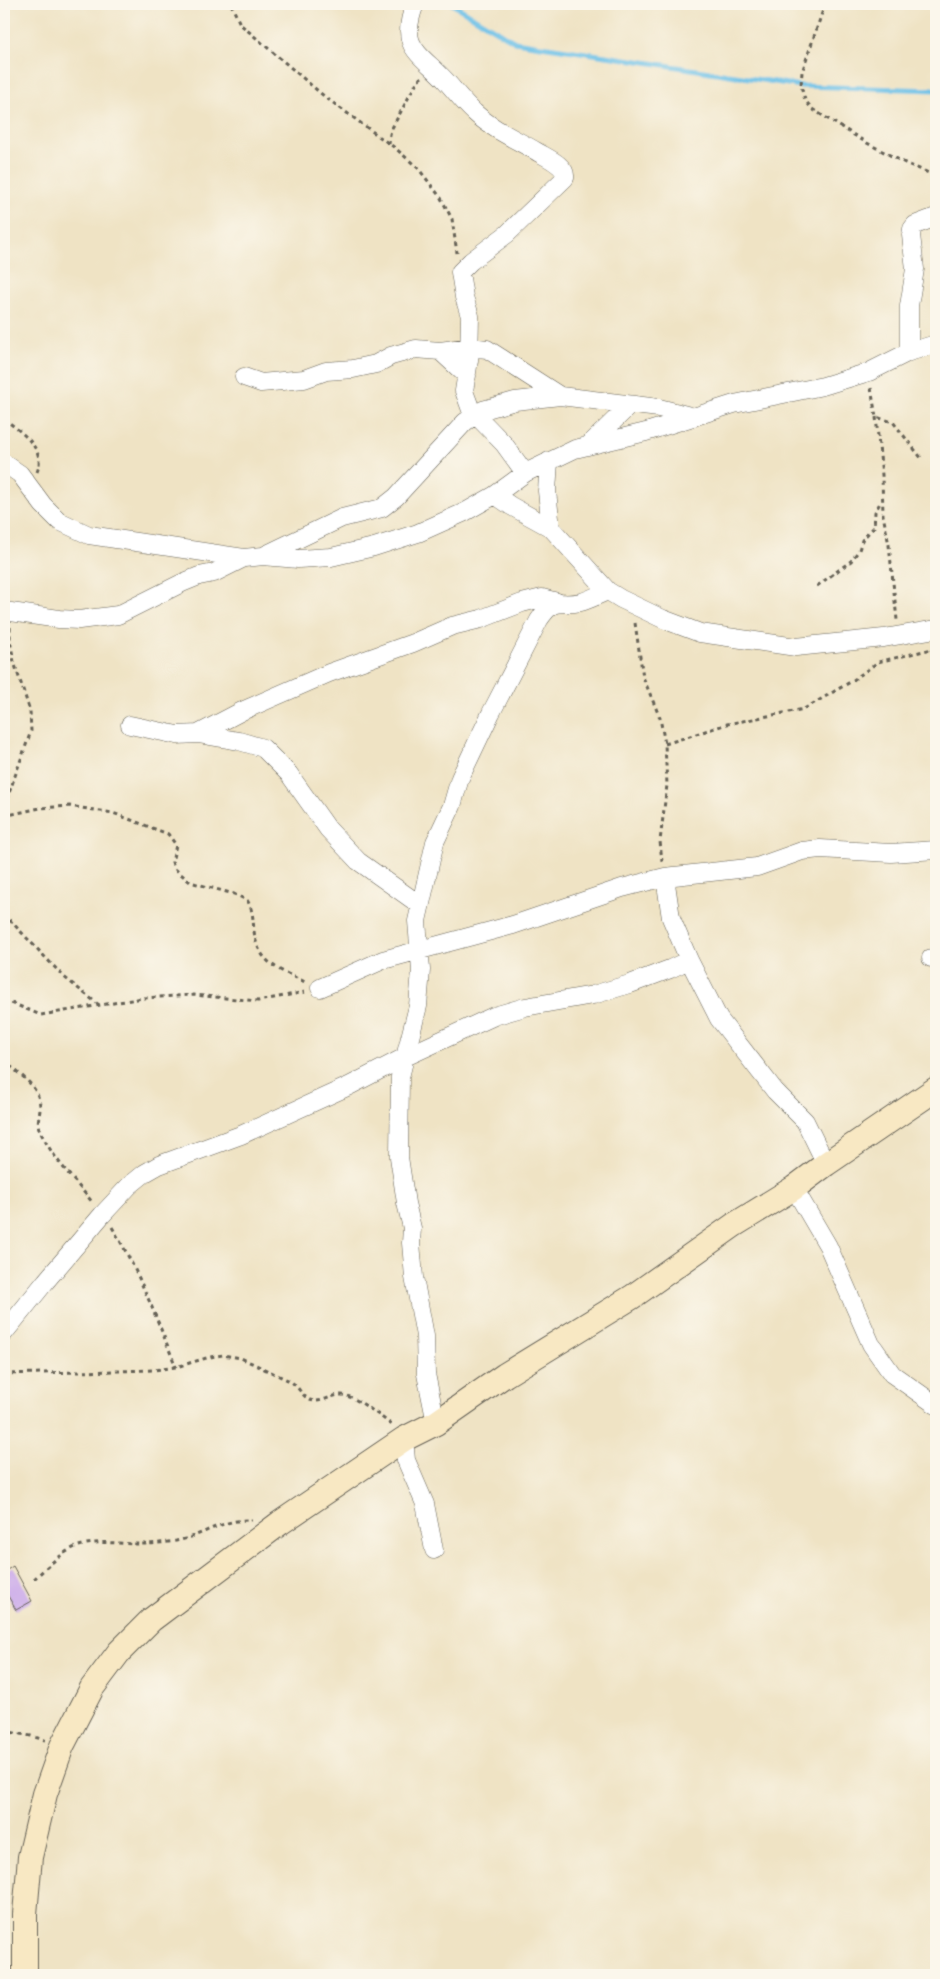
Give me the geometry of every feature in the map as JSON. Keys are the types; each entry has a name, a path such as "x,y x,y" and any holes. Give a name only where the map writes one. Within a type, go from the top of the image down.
{"street":[{"path":"415,4 409,20 409,37 418,55 445,80 474,113 490,125 554,163 566,173 565,178 535,209 460,272 464,297 470,316 470,347 464,391 471,410 504,444 525,473"},
{"path":"909,352 909,306 916,269 910,235 915,226 936,217"},
{"path":"4,463 20,474 30,489 59,521 89,535 244,558 264,556 298,559 331,557 374,547 418,533 465,512 495,495 525,473 574,449 646,432 734,404 823,386 869,372 909,352 936,344"},
{"path":"244,377 261,384 304,380 326,371 353,369 376,364 391,356 416,349 440,351 470,347 487,349 560,396"},
{"path":"440,351 467,376"},
{"path":"264,556 342,518 382,508 396,497 459,428 483,410 515,401 560,396 660,408 694,417"},
{"path":"588,446 630,405"},
{"path":"549,461 547,491 551,528"},
{"path":"495,495 551,528 614,595 664,619 700,633 796,647 884,638 936,629"},
{"path":"7,611 79,620 118,615 182,583 199,576 214,573 244,558"},
{"path":"198,734 242,711 329,674 413,643 452,626 481,619 522,603 542,598 557,602 581,602 614,595"},
{"path":"436,1423 426,1374 425,1336 414,1277 411,1242 412,1228 400,1170 399,1088 418,1006 422,970 417,921 435,842 452,806 460,778 539,620 547,608 557,602"},
{"path":"130,725 177,735 198,734 239,741 263,748 289,774 328,828 358,861 420,905"},
{"path":"320,988 383,960 513,925 622,888 665,877 757,867 802,851 820,849 891,853 936,850"},
{"path":"665,877 671,918 689,960 719,1019 774,1091 804,1121 826,1164"},
{"path":"4,1333 33,1296 102,1216 129,1186 145,1173 167,1162 249,1132 494,1016 621,986 670,969 689,960"},
{"path":"25,1975 25,1914 30,1858 45,1794 62,1746 92,1688 119,1652 151,1620 280,1522 404,1438 436,1423 505,1375 632,1297 734,1225 794,1188 826,1164 936,1090"},
{"path":"794,1188 828,1246 871,1344 879,1357 892,1374 936,1405"},
{"path":"404,1438 406,1460 425,1504 434,1550"}],"path":[{"path":"231,4 240,24 326,97 418,168 441,198 452,219 460,272"},
{"path":"825,4 802,72 801,86 805,100 812,109 867,143 905,163 936,176"},
{"path":"389,144 390,134 410,94 418,80 432,68"},
{"path":"869,372 882,475 881,500 889,545 899,635"},
{"path":"876,417 893,422 922,459"},
{"path":"4,420 32,441 37,454 39,467 30,489"},
{"path":"816,586 851,561 859,550 862,540 874,527 876,512 881,500"},
{"path":"614,595 636,626 643,677 660,718 666,744 667,785 660,840 665,877"},
{"path":"4,807 31,731 30,711 21,688 10,640 7,611"},
{"path":"666,744 727,724 804,710 852,681 878,662 936,648"},
{"path":"4,816 40,808 69,806 113,812 168,834 176,846 172,862 174,868 190,882 234,894 247,900 252,912 255,934 262,957 278,968 320,988"},
{"path":"4,914 64,977 99,1005"},
{"path":"4,1000 41,1015 143,998 208,996 258,1001 320,988"},
{"path":"4,1374 154,1370 176,1368 210,1357 231,1356 241,1358 285,1378 294,1383 311,1400 323,1400 340,1395 348,1396 391,1425 404,1438"},
{"path":"34,1579 72,1549 84,1544 101,1541 144,1544 178,1540 222,1524 240,1520 280,1522"},
{"path":"4,1731 31,1736 62,1746"}],"building":[{"path":"13,1566 32,1601 16,1610 4,1589 4,1572"}],"waterway":[{"path":"452,4 515,42 801,86 936,90"}]}
